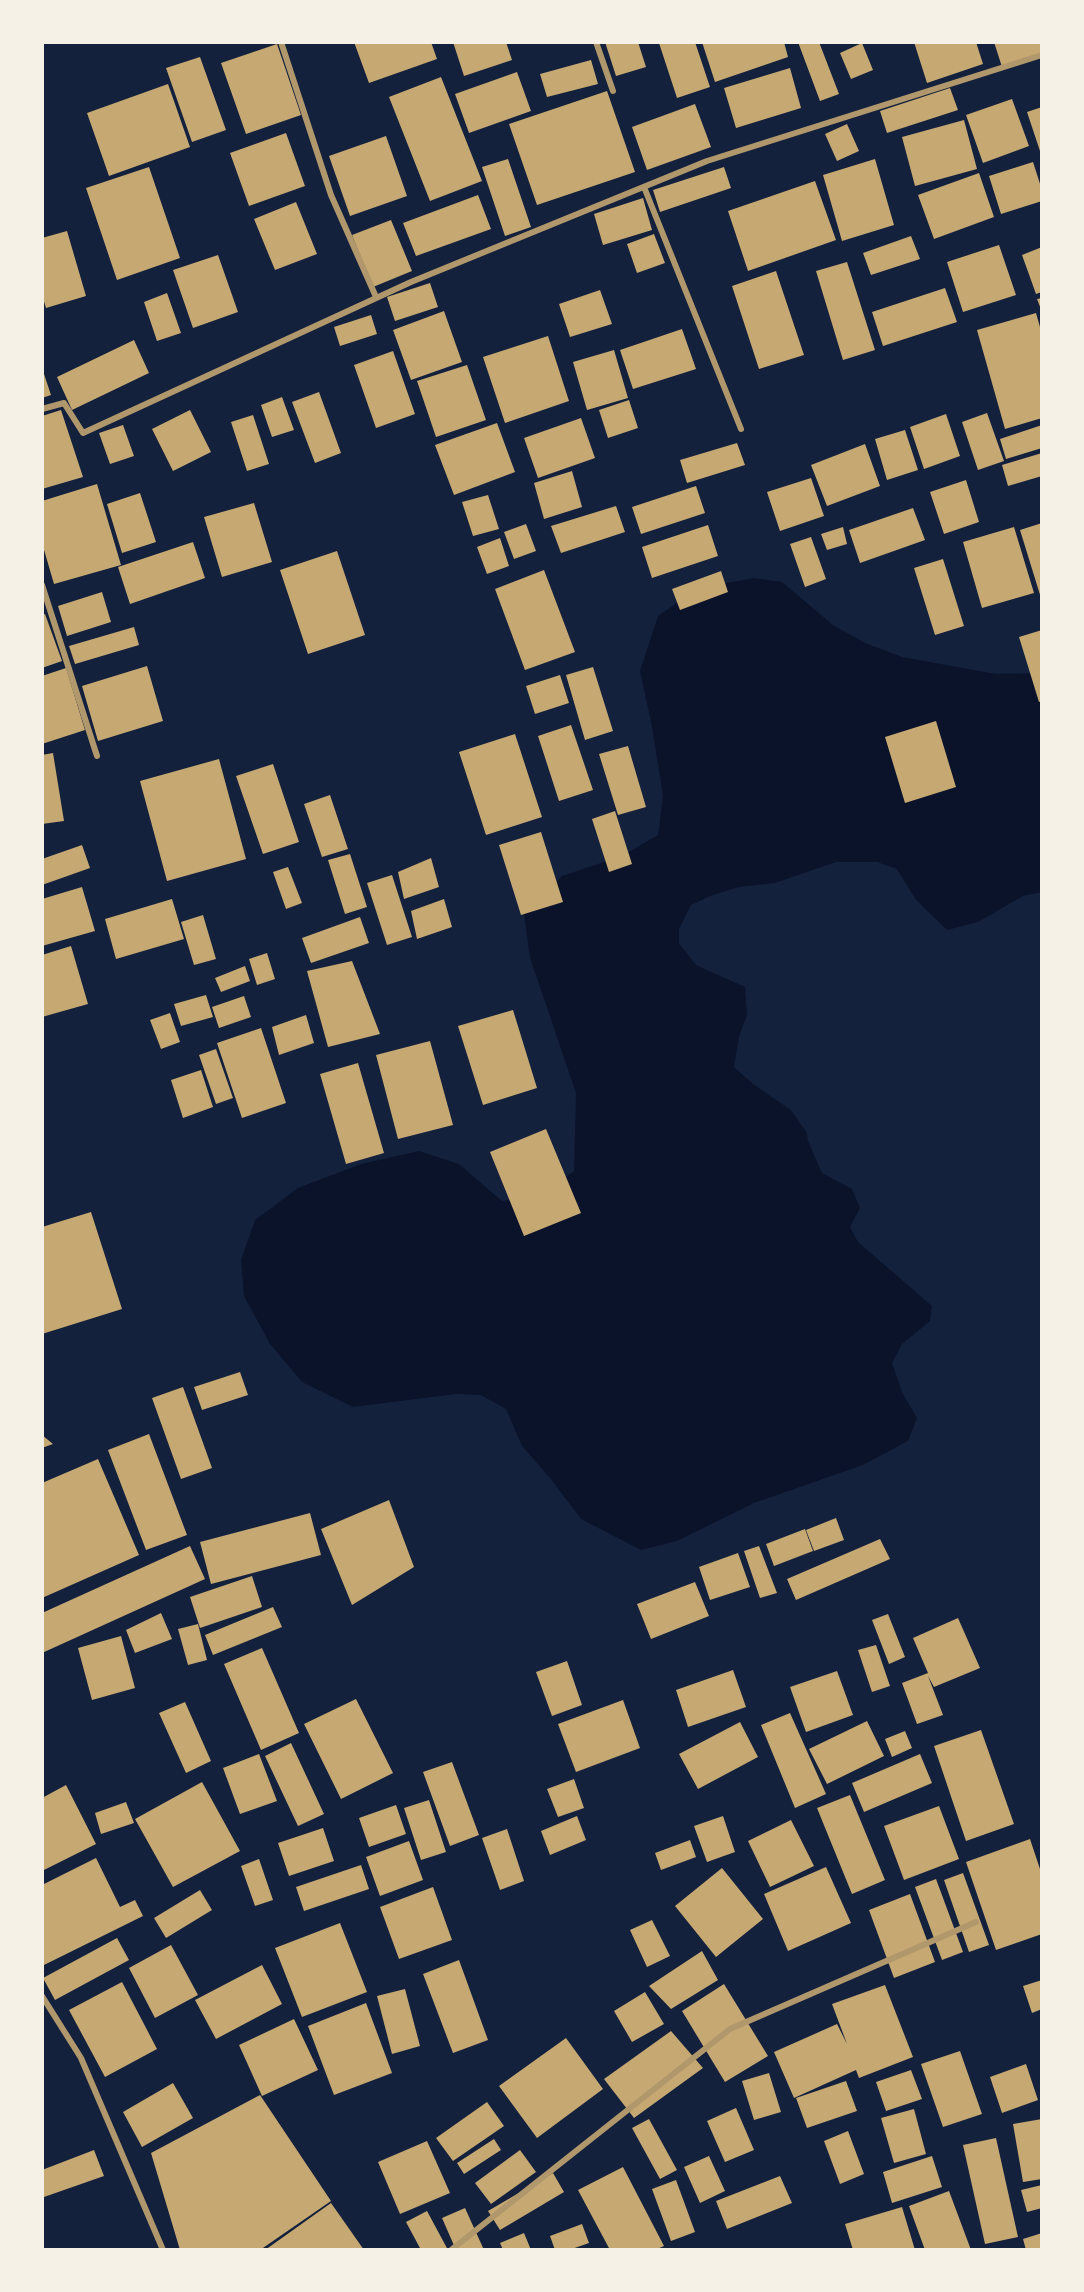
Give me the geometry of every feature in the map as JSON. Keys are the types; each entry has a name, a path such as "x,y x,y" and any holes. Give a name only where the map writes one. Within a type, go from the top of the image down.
{"street":[{"path":"281,42 331,195 376,297"},
{"path":"596,42 612,91"},
{"path":"42,409 64,403 83,434 376,297 707,161 1042,55"},
{"path":"644,187 741,429"},
{"path":"42,585 98,756"},
{"path":"452,2250 730,2029 976,1922"},
{"path":"42,1996 81,2058 163,2250"}],"water":[{"path":"754,578 782,582 833,625 865,643 902,657 996,674 1042,673 1042,892 1023,896 978,922 947,930 916,900 897,869 877,862 836,862 775,883 739,887 691,905 679,929 679,943 696,965 745,987 747,1015 739,1037 734,1067 753,1084 791,1110 807,1133 808,1141 822,1173 852,1189 860,1208 850,1227 858,1242 932,1306 930,1321 902,1344 892,1363 903,1394 917,1418 908,1441 863,1465 754,1503 677,1541 641,1550 581,1519 522,1446 506,1409 481,1395 456,1394 353,1407 302,1382 270,1344 244,1296 241,1260 255,1220 298,1188 361,1164 419,1151 459,1164 502,1201 539,1197 574,1171 576,1093 530,958 524,914 562,876 622,856 658,835 663,796 640,671 658,616 698,588"}],"building":[{"path":"354,42 431,42 437,59 369,83"},
{"path":"453,42 506,42 512,60 464,76"},
{"path":"605,42 638,42 646,67 616,76"},
{"path":"695,42 710,87 677,98 659,43"},
{"path":"702,42 784,42 788,57 715,82"},
{"path":"798,42 819,42 839,94 820,101"},
{"path":"914,42 976,42 983,64 927,83"},
{"path":"994,42 1042,42 1042,55 1002,67"},
{"path":"862,43 873,70 851,79 840,53"},
{"path":"277,44 301,115 246,134 221,63"},
{"path":"200,57 226,130 192,142 166,68"},
{"path":"591,60 598,84 547,97 540,74"},
{"path":"790,68 801,108 736,128 724,88"},
{"path":"517,72 531,111 469,133 455,94"},
{"path":"441,77 482,181 430,201 389,97"},
{"path":"168,84 190,147 109,176 87,113"},
{"path":"950,88 958,110 887,133 880,111"},
{"path":"607,91 635,172 537,205 509,124"},
{"path":"1012,99 1029,146 983,163 966,115"},
{"path":"695,104 711,147 647,170 632,127"},
{"path":"1042,107 1042,157 1027,112"},
{"path":"964,120 977,169 915,186 902,137"},
{"path":"847,124 859,151 837,161 825,134"},
{"path":"286,133 305,186 249,206 230,153"},
{"path":"386,136 407,196 350,216 329,156"},
{"path":"508,159 531,227 505,236 482,167"},
{"path":"875,159 894,225 842,241 823,175"},
{"path":"1033,162 1042,190 1042,201 1001,214 989,176"},
{"path":"149,167 180,258 117,280 86,188"},
{"path":"724,167 731,188 660,212 653,190"},
{"path":"979,173 994,217 934,239 918,195"},
{"path":"815,181 836,240 748,271 728,211"},
{"path":"478,195 491,229 416,256 403,223"},
{"path":"643,198 652,230 603,245 594,214"},
{"path":"296,202 317,254 275,270 254,219"},
{"path":"391,220 412,271 373,287 352,235"},
{"path":"67,231 86,296 46,308 42,295 42,238"},
{"path":"654,234 665,263 637,273 627,244"},
{"path":"911,236 920,259 871,275 863,253"},
{"path":"999,245 1016,295 963,312 947,262"},
{"path":"1042,247 1042,292 1036,294 1022,255"},
{"path":"218,255 238,312 193,328 173,270"},
{"path":"847,262 875,350 843,360 816,271"},
{"path":"776,271 804,355 759,369 732,286"},
{"path":"430,283 438,307 395,321 387,297"},
{"path":"945,288 957,322 883,346 872,312"},
{"path":"600,290 612,324 570,337 559,304"},
{"path":"167,293 181,333 157,341 144,302"},
{"path":"1042,298 1042,312 1037,299"},
{"path":"444,311 462,362 411,380 393,330"},
{"path":"1036,313 1042,334 1042,418 1005,429 977,330"},
{"path":"371,315 377,334 340,346 334,327"},
{"path":"682,329 696,369 633,389 620,350"},
{"path":"548,336 569,401 505,423 483,357"},
{"path":"134,340 149,373 72,410 57,377"},
{"path":"614,350 628,398 587,410 573,362"},
{"path":"393,351 415,414 376,428 354,365"},
{"path":"467,365 486,420 436,437 417,381"},
{"path":"42,368 51,395 42,398"},
{"path":"319,392 341,453 315,463 292,402"},
{"path":"282,397 294,430 272,437 261,405"},
{"path":"629,400 638,428 608,438 599,410"},
{"path":"61,410 83,477 42,489 42,416"},
{"path":"190,410 211,452 173,471 152,429"},
{"path":"987,413 1004,461 978,470 962,422"},
{"path":"946,414 960,456 924,469 910,427"},
{"path":"253,415 269,464 247,471 231,422"},
{"path":"581,418 595,458 538,478 524,438"},
{"path":"497,423 515,472 454,495 435,445"},
{"path":"123,425 134,456 110,464 99,433"},
{"path":"1042,425 1042,448 1006,459 1000,439"},
{"path":"905,430 918,470 887,480 875,439"},
{"path":"737,443 745,465 687,483 680,460"},
{"path":"865,444 880,486 827,506 811,465"},
{"path":"1042,453 1042,476 1008,486 1002,465"},
{"path":"572,471 582,507 544,519 534,483"},
{"path":"811,478 824,516 780,531 767,492"},
{"path":"966,480 979,522 944,534 930,492"},
{"path":"97,484 121,565 54,584 42,543 42,501"},
{"path":"696,486 705,513 641,534 632,507"},
{"path":"140,493 156,542 122,553 107,504"},
{"path":"488,495 499,529 473,536 462,502"},
{"path":"254,503 272,562 222,577 204,517"},
{"path":"616,506 625,532 561,553 551,526"},
{"path":"913,508 925,540 860,563 849,530"},
{"path":"1042,523 1042,598 1041,598 1020,530"},
{"path":"526,524 536,551 514,559 504,532"},
{"path":"708,525 718,556 652,578 642,547"},
{"path":"843,527 847,544 827,550 821,534"},
{"path":"1014,527 1034,593 982,608 963,542"},
{"path":"811,537 826,579 805,587 790,544"},
{"path":"500,538 509,566 487,574 477,547"},
{"path":"193,542 205,578 130,604 118,567"},
{"path":"337,551 365,635 308,654 280,570"},
{"path":"943,559 964,626 935,635 914,568"},
{"path":"544,570 575,652 525,670 495,589"},
{"path":"721,571 728,592 680,610 672,589"},
{"path":"102,592 111,622 67,636 58,606"},
{"path":"45,614 62,661 42,668 42,615"},
{"path":"134,627 139,645 75,664 69,646"},
{"path":"1042,630 1042,701 1039,702 1019,637"},
{"path":"147,666 163,721 98,741 82,686"},
{"path":"593,667 613,731 585,740 566,675"},
{"path":"66,668 85,730 42,744 42,676"},
{"path":"560,675 569,703 535,714 526,686"},
{"path":"936,721 956,787 905,803 885,737"},
{"path":"571,725 593,790 559,801 538,736"},
{"path":"515,734 542,817 486,835 459,752"},
{"path":"628,746 646,807 618,815 599,754"},
{"path":"53,753 64,821 42,824 42,755"},
{"path":"219,759 246,859 167,881 140,781"},
{"path":"273,764 299,842 263,854 236,776"},
{"path":"330,795 348,849 322,857 304,804"},
{"path":"615,811 632,864 609,872 592,819"},
{"path":"541,832 563,902 521,915 499,845"},
{"path":"82,845 90,868 42,885 42,859"},
{"path":"350,854 367,907 345,914 328,860"},
{"path":"431,858 439,887 404,899 398,872"},
{"path":"288,867 302,903 286,909 273,872"},
{"path":"392,875 412,937 387,945 367,883"},
{"path":"82,887 95,931 42,946 42,899"},
{"path":"172,899 184,939 116,959 105,919"},
{"path":"444,899 452,927 417,939 411,911"},
{"path":"203,915 216,959 194,965 181,922"},
{"path":"360,917 369,943 311,963 302,938"},
{"path":"71,946 88,1004 42,1017 42,955"},
{"path":"267,953 275,979 257,985 249,959"},
{"path":"352,961 380,1034 328,1047 307,971"},
{"path":"245,966 250,981 221,992 215,978"},
{"path":"206,995 213,1017 181,1026 174,1004"},
{"path":"244,996 251,1017 219,1028 212,1007"},
{"path":"513,1010 537,1088 483,1105 458,1026"},
{"path":"170,1013 180,1042 161,1049 150,1020"},
{"path":"306,1015 314,1043 279,1055 272,1027"},
{"path":"261,1028 286,1103 242,1118 217,1043"},
{"path":"430,1041 453,1125 398,1139 376,1055"},
{"path":"216,1049 233,1098 216,1104 199,1055"},
{"path":"358,1063 384,1153 346,1164 320,1074"},
{"path":"201,1070 213,1107 183,1118 171,1080"},
{"path":"546,1129 581,1213 524,1236 490,1152"},
{"path":"91,1212 122,1309 42,1334 42,1227"},
{"path":"240,1372 248,1395 202,1410 194,1387"},
{"path":"183,1387 212,1468 181,1479 152,1398"},
{"path":"149,1434 187,1535 146,1550 108,1450"},
{"path":"42,1435 53,1444 42,1448"},
{"path":"98,1459 139,1555 42,1598 42,1483"},
{"path":"389,1500 414,1567 352,1605 321,1529"},
{"path":"310,1513 321,1555 211,1584 200,1542"},
{"path":"836,1518 844,1540 814,1551 806,1530"},
{"path":"805,1529 813,1551 774,1566 766,1544"},
{"path":"880,1539 890,1559 796,1600 787,1579"},
{"path":"190,1546 205,1579 42,1653 42,1613"},
{"path":"759,1546 777,1593 760,1598 744,1551"},
{"path":"738,1553 750,1587 710,1600 699,1567"},
{"path":"252,1576 262,1607 200,1628 190,1597"},
{"path":"695,1582 709,1616 651,1639 637,1604"},
{"path":"273,1607 282,1627 213,1655 205,1635"},
{"path":"161,1613 172,1639 135,1653 126,1630"},
{"path":"888,1614 905,1657 889,1664 872,1620"},
{"path":"958,1618 980,1668 934,1687 928,1676 943,1715 917,1724 902,1683 928,1673 913,1638"},
{"path":"198,1624 207,1660 188,1665 178,1629"},
{"path":"121,1636 135,1688 92,1700 78,1648"},
{"path":"876,1645 890,1686 872,1692 858,1650"},
{"path":"262,1648 299,1733 261,1750 224,1664"},
{"path":"567,1661 582,1705 552,1716 536,1672"},
{"path":"733,1670 746,1707 688,1727 676,1690"},
{"path":"837,1671 853,1715 806,1732 790,1687"},
{"path":"356,1699 393,1773 341,1799 304,1724"},
{"path":"623,1700 640,1748 576,1772 558,1724"},
{"path":"185,1702 211,1761 186,1773 159,1713"},
{"path":"790,1713 826,1794 795,1808 761,1725"},
{"path":"867,1721 884,1756 827,1784 809,1749"},
{"path":"740,1722 758,1757 698,1789 679,1754"},
{"path":"981,1730 1014,1824 966,1841 934,1746"},
{"path":"905,1731 912,1748 892,1757 885,1739"},
{"path":"291,1743 324,1814 298,1826 265,1756"},
{"path":"259,1754 277,1801 240,1814 223,1768"},
{"path":"920,1754 932,1783 864,1812 852,1783"},
{"path":"452,1762 479,1835 450,1846 423,1772"},
{"path":"574,1779 584,1808 558,1817 547,1789"},
{"path":"202,1782 240,1851 173,1887 135,1819"},
{"path":"66,1785 96,1844 42,1871 42,1798"},
{"path":"850,1795 885,1880 852,1894 817,1808"},
{"path":"429,1800 446,1852 421,1860 404,1808"},
{"path":"126,1802 134,1823 101,1834 95,1813"},
{"path":"396,1805 406,1834 369,1847 359,1818"},
{"path":"939,1806 959,1859 904,1880 884,1826"},
{"path":"577,1816 586,1840 550,1855 541,1831"},
{"path":"723,1816 735,1852 707,1862 694,1826"},
{"path":"791,1820 814,1866 770,1887 748,1841"},
{"path":"323,1828 334,1861 289,1876 278,1843"},
{"path":"507,1829 524,1881 500,1890 482,1838"},
{"path":"1030,1839 1042,1875 1042,1934 996,1950 966,1862"},
{"path":"690,1840 696,1857 661,1870 655,1853"},
{"path":"409,1841 423,1880 380,1896 366,1857"},
{"path":"96,1858 120,1907 135,1900 143,1916 42,1966 42,1885"},
{"path":"259,1859 273,1900 255,1906 241,1866"},
{"path":"361,1865 369,1889 304,1911 296,1887"},
{"path":"826,1867 851,1923 788,1951 764,1894"},
{"path":"722,1868 763,1919 716,1957 675,1906"},
{"path":"963,1873 989,1945 969,1952 944,1880"},
{"path":"936,1879 963,1952 942,1960 915,1887"},
{"path":"433,1887 452,1940 399,1959 380,1907"},
{"path":"200,1890 212,1910 166,1938 154,1918"},
{"path":"910,1894 935,1962 894,1978 869,1910"},
{"path":"652,1920 670,1956 647,1967 630,1930"},
{"path":"340,1923 367,1992 302,2017 275,1948"},
{"path":"117,1938 129,1960 55,2000 43,1978"},
{"path":"171,1945 198,1995 155,2018 129,1968"},
{"path":"702,1951 718,1980 671,2009 649,1986"},
{"path":"459,1960 488,2040 453,2053 423,1974"},
{"path":"262,1965 282,2004 216,2039 195,2000"},
{"path":"1042,1980 1042,2009 1032,2013 1023,1986"},
{"path":"122,1982 157,2049 105,2077 69,2010"},
{"path":"724,1984 768,2056 725,2082 682,2011"},
{"path":"885,1985 913,2057 859,2078 856,2070 794,2098 774,2052 837,2024 847,2044 832,2004"},
{"path":"405,1989 420,2046 392,2054 377,1996"},
{"path":"645,1992 664,2024 632,2042 614,2011"},
{"path":"366,2003 392,2073 334,2095 308,2026"},
{"path":"294,2019 318,2070 262,2096 239,2045"},
{"path":"671,2031 703,2068 634,2118 604,2079"},
{"path":"566,2038 603,2089 537,2138 499,2086"},
{"path":"960,2051 982,2114 943,2127 921,2064"},
{"path":"1026,2064 1038,2100 1002,2113 990,2077"},
{"path":"911,2070 922,2099 886,2111 876,2082"},
{"path":"769,2073 781,2112 754,2120 742,2081"},
{"path":"846,2081 857,2111 807,2128 796,2098"},
{"path":"173,2083 193,2118 142,2147 123,2112"},
{"path":"260,2095 331,2201 260,2250 180,2250 151,2153"},
{"path":"487,2102 504,2126 453,2161 436,2138"},
{"path":"736,2108 754,2150 725,2162 707,2121"},
{"path":"914,2109 926,2154 894,2163 881,2118"},
{"path":"649,2119 677,2170 660,2179 632,2128"},
{"path":"1042,2119 1042,2179 1023,2182 1013,2124"},
{"path":"848,2131 864,2174 840,2184 824,2141"},
{"path":"996,2138 1018,2237 985,2244 963,2145"},
{"path":"494,2139 501,2150 464,2174 457,2163"},
{"path":"427,2141 450,2193 400,2214 378,2162"},
{"path":"94,2150 104,2176 44,2197 42,2170"},
{"path":"520,2150 536,2172 491,2204 475,2183"},
{"path":"709,2156 725,2191 700,2203 684,2167"},
{"path":"932,2156 942,2187 892,2203 883,2172"},
{"path":"623,2167 664,2246 655,2250 610,2250 578,2190"},
{"path":"553,2173 564,2192 500,2230 488,2211"},
{"path":"780,2176 792,2203 727,2229 716,2201"},
{"path":"676,2180 695,2232 671,2241 652,2189"},
{"path":"1042,2185 1042,2208 1027,2212 1021,2190"},
{"path":"949,2191 971,2250 925,2250 909,2206"},
{"path":"331,2203 364,2250 265,2250"},
{"path":"902,2207 915,2250 853,2250 845,2224"},
{"path":"465,2208 484,2250 456,2250 442,2218"},
{"path":"427,2211 448,2250 421,2250 406,2222"},
{"path":"582,2224 589,2243 569,2250 555,2250 550,2236"},
{"path":"524,2233 531,2250 503,2250 500,2243"},
{"path":"1042,2233 1042,2250 1026,2250 1023,2239"}]}
